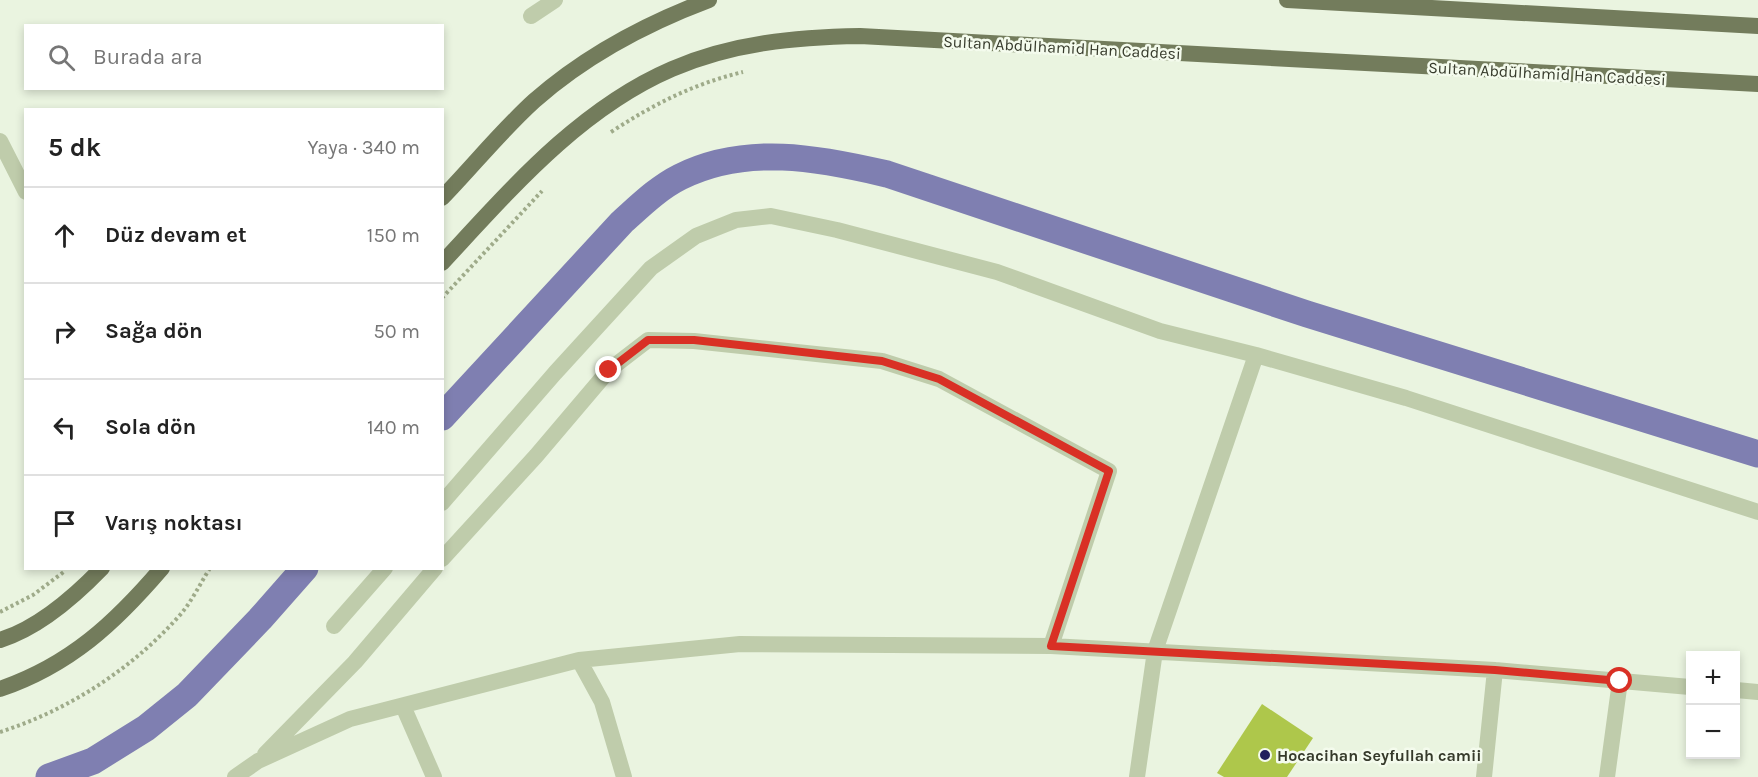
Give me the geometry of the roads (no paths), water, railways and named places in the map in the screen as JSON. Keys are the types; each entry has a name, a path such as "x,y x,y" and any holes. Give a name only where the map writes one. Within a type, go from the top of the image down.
{"main road":[{"path":"444,196 507,128 563,77 602,50 638,30 708,0"},
{"path":"1287,0 1758,27"},
{"name":"Sultan Abdülhamid Han Caddesi","path":"444,261 537,163 597,114 632,90 671,69 719,53 773,41 806,37 860,36 1758,84"},
{"path":"0,640 35,623 69,599 100,570"},
{"path":"0,688 22,681 71,654 108,627 160,570"}],"street":[{"path":"531,16 555,0"},
{"path":"0,141 24,188"},
{"path":"444,501 555,373 651,268 696,236 736,220 771,216 997,272 1160,331 1256,355 1406,398 1758,512"},
{"path":"444,557 536,456 609,370 648,340 694,340 882,361 939,379 1109,471 1051,646"},
{"path":"1137,777 1155,651 1256,355"},
{"path":"334,626 383,570"},
{"path":"235,777 258,760 355,662 433,570"},
{"path":"258,760 351,719 579,660 740,644 1051,646 1495,670 1686,687"},
{"path":"579,660 602,702 624,777"},
{"path":"1484,777 1495,670"},
{"path":"1607,777 1620,681"},
{"path":"1740,690 1758,692"},
{"path":"403,706 434,777"}],"waterway":[{"path":"444,415 622,222 657,192 672,181 705,167 731,160 783,157 835,163 887,174 1307,314 1758,454"},
{"path":"49,777 93,761 146,728 187,695 303,570"}],"place":[{"name":"Hocacihan Seyfullah camii","path":"1265,755"}]}
